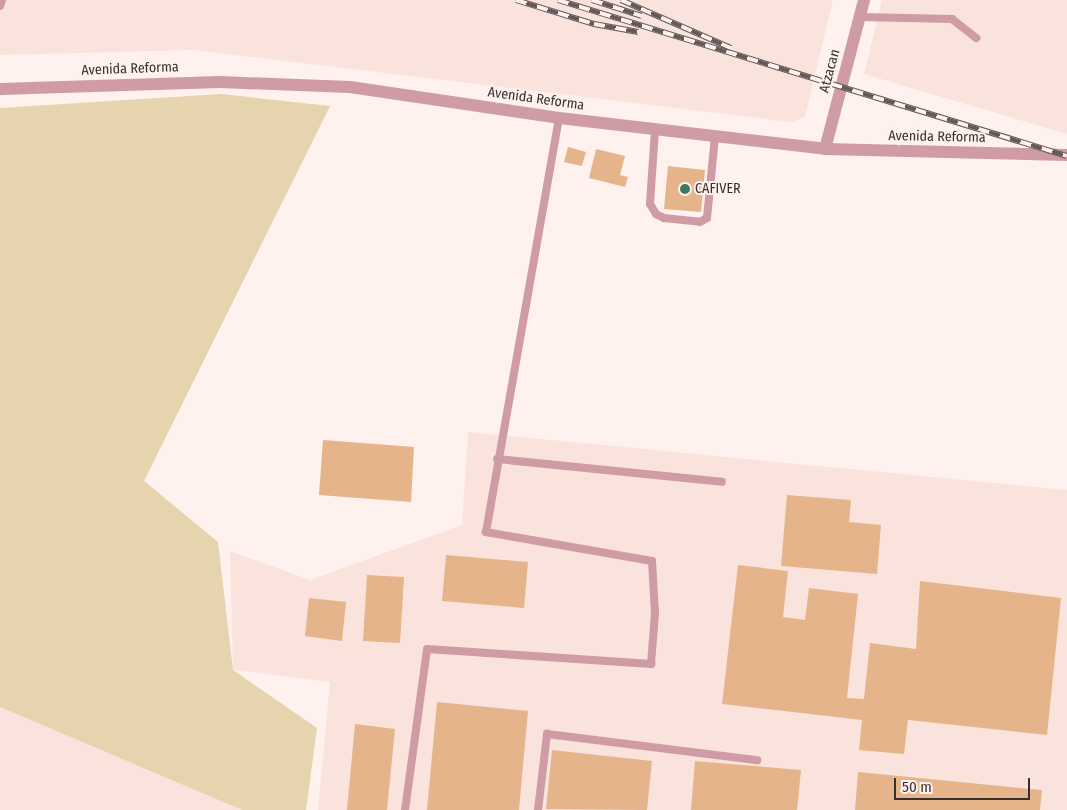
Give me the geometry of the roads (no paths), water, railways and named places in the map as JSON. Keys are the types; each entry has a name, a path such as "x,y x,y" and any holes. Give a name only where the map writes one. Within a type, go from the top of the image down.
{"street":[{"name":"Atzacan","path":"825,149 864,0"},
{"name":"Avenida Reforma","path":"0,89 220,82 350,87 559,118 825,149 1067,155"}],"lane":[{"path":"0,6 2,0"},
{"path":"860,17 952,19 976,38"},
{"path":"405,810 427,648 651,664 655,613 652,561 486,532 497,459 559,118"},
{"path":"655,130 650,204 656,214 664,218 700,222 707,218 715,136"},
{"path":"497,459 722,482"},
{"path":"538,810 547,734 757,760"}],"railway":[{"path":"516,0 594,24 638,32"},
{"path":"558,0 1067,156"},
{"path":"592,0 642,16"},
{"path":"621,0 731,48"}],"place":[{"name":"CAFIVER","path":"685,189"}]}
